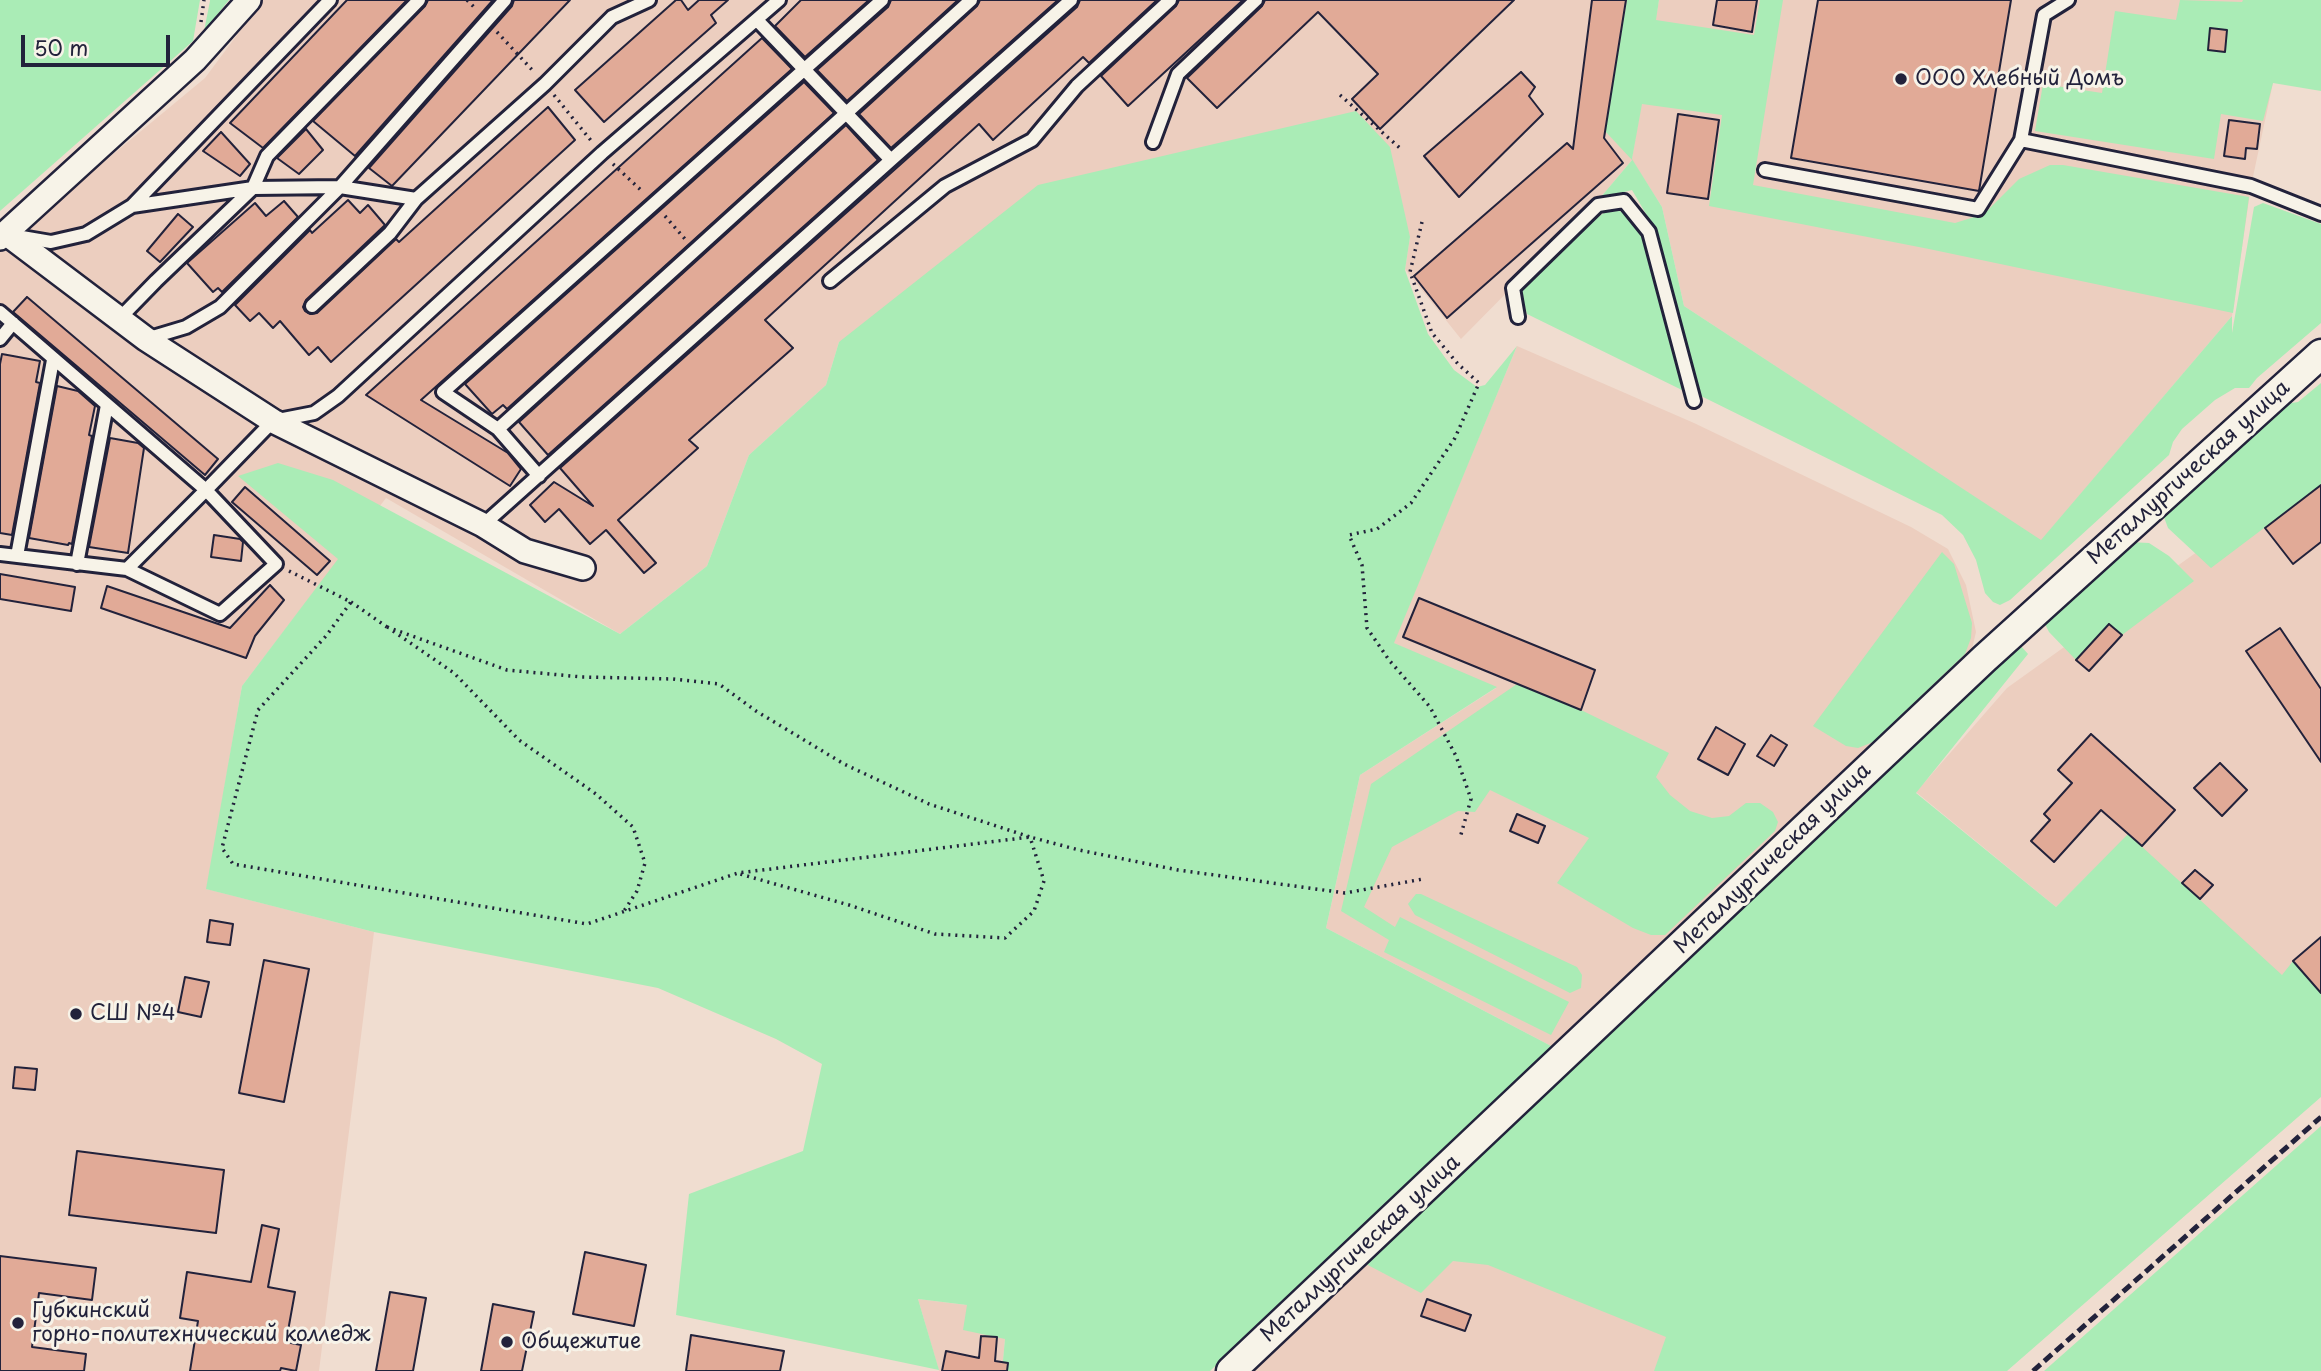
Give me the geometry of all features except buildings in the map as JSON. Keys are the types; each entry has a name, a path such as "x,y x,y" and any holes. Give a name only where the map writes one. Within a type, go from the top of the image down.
{"street":[{"path":"249,0 195,60 4,236 146,339 273,421 483,525 525,551 583,568"},
{"name":"Металлургическая улица","path":"1231,1371 1984,659 2321,354"}],"lane":[{"path":"4,236 51,242 86,234 132,206 330,0"},
{"path":"120,318 253,188 267,156 419,0"},
{"path":"146,339 186,327 220,307 340,187 505,0"},
{"path":"312,306 390,233 416,199 545,84 612,17 621,0"},
{"path":"612,17 649,0"},
{"path":"127,569 273,421 314,413 338,396 602,153 779,0"},
{"path":"539,476 498,429 443,392 882,0"},
{"path":"498,429 971,0"},
{"path":"483,525 1071,0"},
{"path":"830,281 945,186 1032,140 1077,86 1170,0"},
{"path":"1153,142 1178,74 1256,0"},
{"path":"1765,170 1978,209 2021,140 2044,15 2068,0"},
{"path":"757,20 891,160"},
{"path":"2021,140 2251,186 2321,214"},
{"path":"132,206 253,188 340,187 416,199"},
{"path":"1518,317 1513,288 1598,205 1624,201 1649,232 1694,401"},
{"path":"0,313 206,490 276,564 220,614 127,569 0,554"},
{"path":"0,339 13,323"},
{"path":"17,556 53,360"},
{"path":"77,564 107,405"}],"path":[{"path":"467,0 545,84 602,153"},
{"path":"1340,95 1401,149"},
{"path":"1422,222 1410,272 1432,333 1458,364 1479,383 1455,438 1411,503 1377,529 1349,535 1362,565 1367,628 1389,660 1430,707 1456,756 1471,799 1460,838"},
{"path":"276,564 351,602 454,673 519,740 596,794 633,827 645,863 637,891 622,914"},
{"path":"351,602 326,636 258,710 222,848 233,864 587,924 738,873 1030,837"},
{"path":"387,626 507,670 719,684 756,711 844,764 929,804 1079,850 1178,870 1345,893 1423,879"},
{"path":"738,873 849,905 934,934 1005,938 1034,911 1044,881 1030,837"}],"shaded area":[{"path":"263,0 1627,0 1605,130 1632,158 1659,0 2287,0 2251,186 2232,316 2041,541 1684,306 1662,207 1632,160 1600,198 1461,339 1405,269 1410,237 839,342 826,385 749,455 707,566 620,634 386,498 242,686 207,889 374,932 319,1371 0,1371 0,248 205,78"},
{"path":"1517,346 1694,423 1911,527 1948,549 1966,585 1976,632 1972,649 1553,1047 1326,928 1360,775 1496,688 1393,643"},
{"path":"2321,463 2321,1034 2112,851 2056,907 1916,792 2007,688"},
{"path":"1365,1256 1450,1256 1486,1260 1672,1337 1659,1371 1245,1371"},
{"path":"918,1299 967,1305 1005,1339 1002,1371 939,1371"}],"green space":[{"path":"0,0 200,0 193,41 0,211"},
{"path":"229,0 204,31 210,1"},
{"path":"1627,0 1659,0 1656,20 1754,35 1760,0 1783,0 1753,185 1955,223 1984,214 2019,179 2050,165 2249,197 2233,313 1709,206 1722,115 1642,104 1632,159 1662,207 1684,306 2041,540 2232,316 2232,333 2254,207 2263,203 2321,224 2321,323 2249,388 2235,388 2215,400 2182,429 2173,442 2169,455 2010,600 2000,605 1993,602 1985,593 1976,560 1963,535 1942,515 1699,395 1649,219 1632,190 1600,198 1632,160 1605,131"},
{"path":"2180,0 2321,0 2321,91 2273,83 2263,121 2221,114 2214,159 2035,131 2043,84 2102,93 2115,11 2176,20"},
{"path":"1356,111 1390,147 1410,237 1405,270 1428,334 1454,370 1477,387 1485,385 1517,346 1394,643 1497,687 1360,775 1326,928 1553,1047 1210,1371 1002,1371 1005,1339 963,1330 967,1305 918,1299 939,1370 676,1315 689,1194 803,1151 822,1064 776,1039 658,988 374,932 206,889 242,686 338,559 238,476 278,463 333,480 620,634 707,566 749,455 826,385 839,342 1038,185"},
{"path":"1616,210 1625,213 1644,236 1686,392 1527,314 1520,289 1592,221 1604,213"},
{"path":"2321,383 2321,485 2211,568 2168,528 2162,512 2279,405 2298,402"},
{"path":"2130,542 2149,543 2169,556 2194,581 2122,635 2109,624 2076,660 2049,632 2044,622"},
{"path":"1942,552 1954,564 1972,623 1971,638 1965,654 1873,742 1858,748 1846,746 1813,726"},
{"path":"2020,645 2028,654 1916,793 2056,907 2128,834 2282,975 2293,961 2321,993 2321,1097 2007,1371 1654,1371 1666,1337 1488,1265 1453,1261 1421,1293 1364,1263 2010,648"},
{"path":"1517,684 1581,710 1669,753 1656,777 1670,795 1690,811 1712,818 1729,816 1746,803 1760,803 1773,812 1778,822 1775,831 1665,935 1651,935 1633,928 1557,883 1589,838 1490,790 1475,812 1458,811 1392,847 1364,907 1395,927 1400,917 1569,1002 1551,1035 1384,952 1389,940 1341,911 1371,784"},
{"path":"1416,894 1577,967 1582,975 1581,988 1570,993 1415,915 1408,904"},
{"path":"2321,1126 2321,1371 2044,1371"}],"railway":[{"path":"2033,1371 2321,1117"}],"place":[{"name":"ООО Хлебный Домъ","path":"1901,79"},
{"name":"СШ №4","path":"76,1014"},
{"name":"Губкинский горно-политехнический колледж","path":"18,1323"},
{"name":"Общежитие","path":"507,1342"}]}
